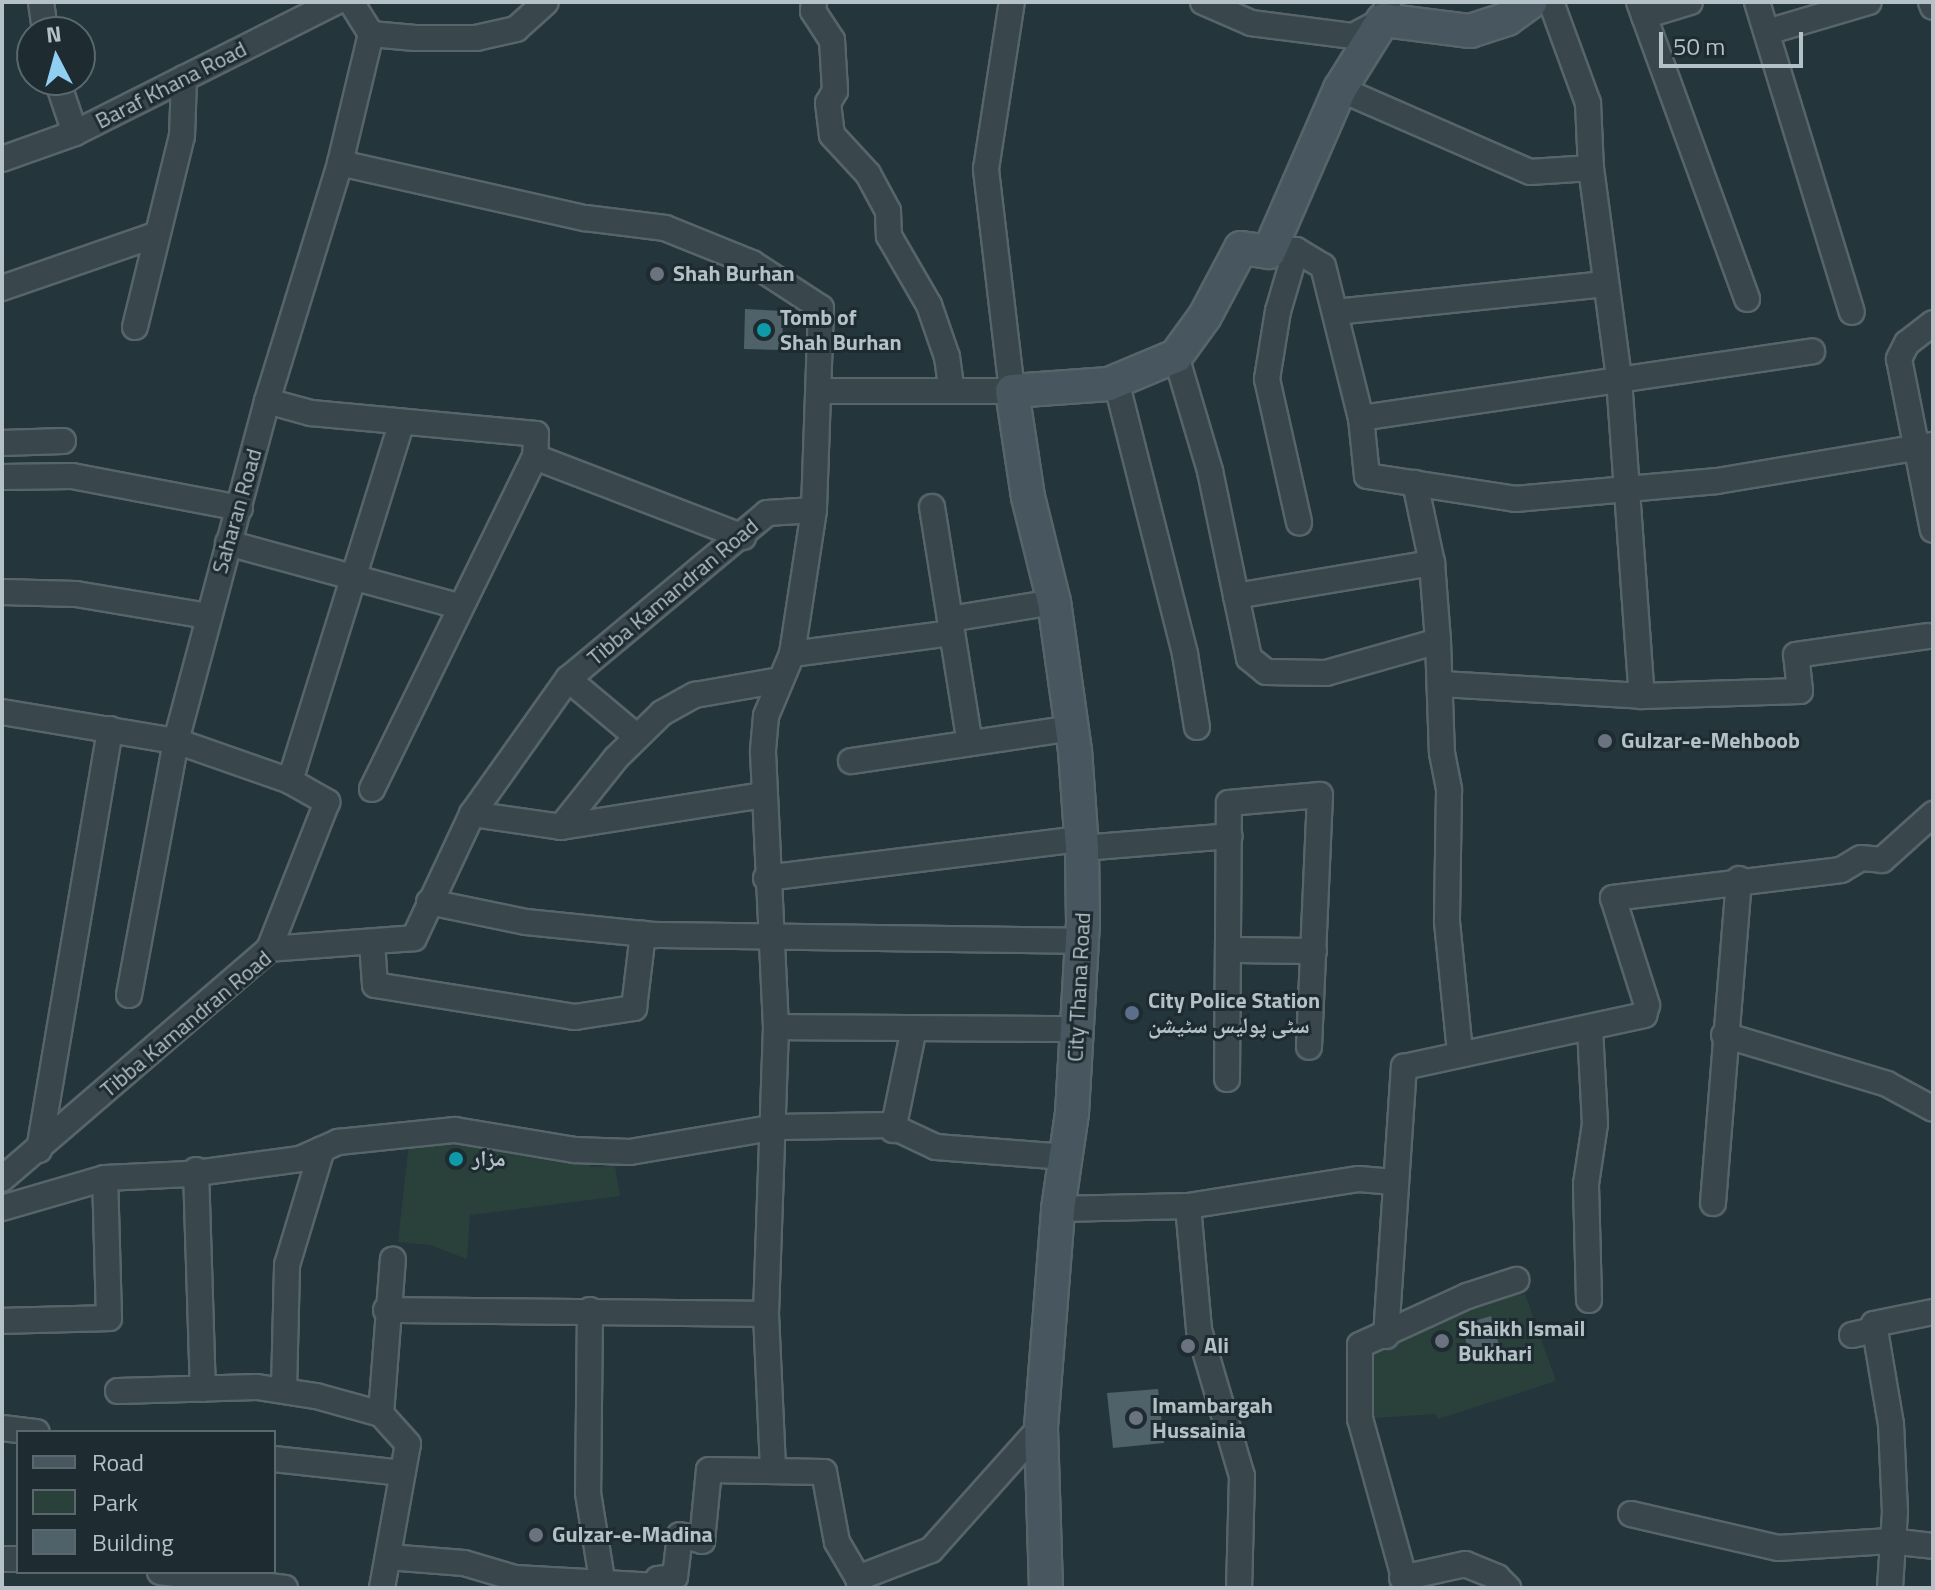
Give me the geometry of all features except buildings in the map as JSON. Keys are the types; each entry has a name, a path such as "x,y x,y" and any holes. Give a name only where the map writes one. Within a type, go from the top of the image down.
{"street":[{"name":"Baraf Khana Road","path":"2,159 75,133 336,2"},
{"path":"351,2 371,34 476,38 516,29 546,2"},
{"path":"814,2 813,11 832,40 835,91 828,103 832,135 868,174 888,211 889,236 929,305 947,357 952,391"},
{"path":"1012,2 986,169 1012,391"},
{"path":"1386,11 1470,31 1507,19 1530,2"},
{"path":"1551,2 1588,103 1591,168 1619,379 1642,696"},
{"path":"1690,2 1642,9 1747,299"},
{"path":"1757,2 1852,312"},
{"path":"1767,32 1869,2"},
{"path":"1216,6 1267,25 1353,36 1386,11"},
{"path":"1299,522 1267,379 1278,311 1282,251 1340,89 1386,11"},
{"name":"Saharan Road","path":"129,995 176,741 267,401 340,163 371,34"},
{"path":"135,327 155,235 182,136 184,78"},
{"path":"1340,89 1530,172 1591,168"},
{"path":"62,96 75,133"},
{"path":"340,163 585,218 665,228 752,263 821,308 822,391 814,510 792,654 766,716 762,795 776,1027 776,1127 766,1314 773,1471"},
{"path":"2,288 155,235"},
{"path":"822,391 1012,391 1116,381 1176,356 1205,316 1241,248 1282,251 1323,266 1361,418 1367,476 1515,499 1626,486 1717,481 1923,445"},
{"path":"1335,312 1606,284"},
{"path":"1933,323 1907,343 1899,359 1923,445 1933,530"},
{"path":"1361,418 1812,351"},
{"path":"1176,356 1210,471 1249,658 1266,672 1326,673 1438,641"},
{"path":"1116,381 1185,654 1197,727"},
{"name":"City Thana Road","path":"1012,391 1028,497 1054,602 1072,728 1080,844 1081,941 1076,1029 1041,1427 1046,1588"},
{"path":"267,401 311,413 536,434 535,457 458,606 372,789"},
{"path":"290,781 402,422"},
{"path":"2,443 63,441"},
{"path":"535,457 743,537"},
{"path":"2,477 72,476 240,508"},
{"path":"1415,483 1432,563 1442,684 1442,753 1449,790 1447,922 1460,1052"},
{"path":"932,507 970,743"},
{"name":"Tibba Kamandran Road","path":"2,1179 269,949 414,938 472,814 568,679 743,537 767,513 814,510"},
{"path":"228,543 354,575 458,606"},
{"path":"1236,596 1432,563"},
{"path":"2,592 76,594 208,616"},
{"path":"792,654 950,626 1054,602"},
{"path":"1442,684 1642,696 1800,691 1796,655 1928,636"},
{"path":"568,679 637,737"},
{"path":"561,827 637,737 662,713 695,695 780,680"},
{"path":"3,719 110,729 176,741 290,781 327,802 269,949"},
{"path":"851,761 1072,728"},
{"path":"39,1150 110,729"},
{"path":"472,814 561,827 762,795"},
{"path":"1227,1079 1232,950 1229,803 1320,795 1309,1047"},
{"path":"1386,1336 1404,1067 1460,1052 1590,1029 1647,1011 1613,898 1739,879 1841,870 1861,858 1882,860 1933,814"},
{"path":"766,878 1080,844 1230,836"},
{"path":"1713,1203 1724,1035 1739,879"},
{"path":"429,902 526,922 643,934 1081,941"},
{"path":"372,942 375,985 575,1017 634,1008 643,934"},
{"path":"1232,950 1314,951"},
{"path":"776,1027 1076,1029"},
{"path":"893,1130 914,1029"},
{"path":"1589,1300 1586,1184 1595,1124 1590,1029"},
{"path":"1724,1035 1887,1084 1933,1109"},
{"path":"2,1208 105,1178 300,1159 322,1149 381,1135 455,1130 575,1150 630,1152 776,1127 889,1125 893,1130 936,1147 1066,1157"},
{"path":"284,1390 287,1265 322,1149"},
{"path":"196,1170 203,1389"},
{"path":"2,1321 109,1318 105,1178"},
{"path":"1058,1209 1188,1206 1359,1179 1394,1182"},
{"path":"1188,1206 1199,1330 1242,1476 1239,1588"},
{"path":"381,1414 386,1310 393,1259"},
{"path":"1508,1588 1497,1577 1465,1564 1405,1583 1360,1419 1357,1380 1360,1345 1386,1336 1467,1296 1516,1280"},
{"path":"386,1310 766,1314"},
{"path":"590,1310 588,1493 602,1579"},
{"path":"1852,1335 1870,1331 1874,1324 1933,1312"},
{"path":"1874,1324 1891,1424 1895,1512 1890,1541 1890,1588"},
{"path":"118,1391 284,1390 381,1414 408,1444 382,1588"},
{"path":"388,1557 464,1563 515,1578 602,1579 658,1587 658,1579 675,1577 680,1535 702,1541 709,1470 824,1472 837,1542 859,1583 931,1550 1041,1427"},
{"path":"276,1459 402,1473"},
{"path":"1631,1514 1778,1548 1890,1541 1933,1546"},
{"path":"176,1574 285,1588"}],"green space":[{"path":"410,1133 587,1150 590,1167 615,1166 620,1196 470,1215 467,1259 430,1245 398,1242"},
{"path":"1525,1294 1556,1381 1438,1419 1435,1414 1360,1419 1360,1345 1467,1296"}],"place":[{"name":"Shah Burhan","path":"657,274"},
{"name":"Tomb of Shah Burhan","path":"764,330"},
{"name":"Gulzar-e-Mehboob","path":"1605,741"},
{"name":"City Police Station سٹی پولیس سٹیشن","path":"1132,1013"},
{"name":"مزار","path":"456,1159"},
{"name":"Shaikh Ismail Bukhari","path":"1442,1341"},
{"name":"Ali","path":"1188,1346"},
{"name":"Imambargah Hussainia","path":"1136,1418"},
{"name":"Gulzar-e-Madina","path":"536,1535"}]}
